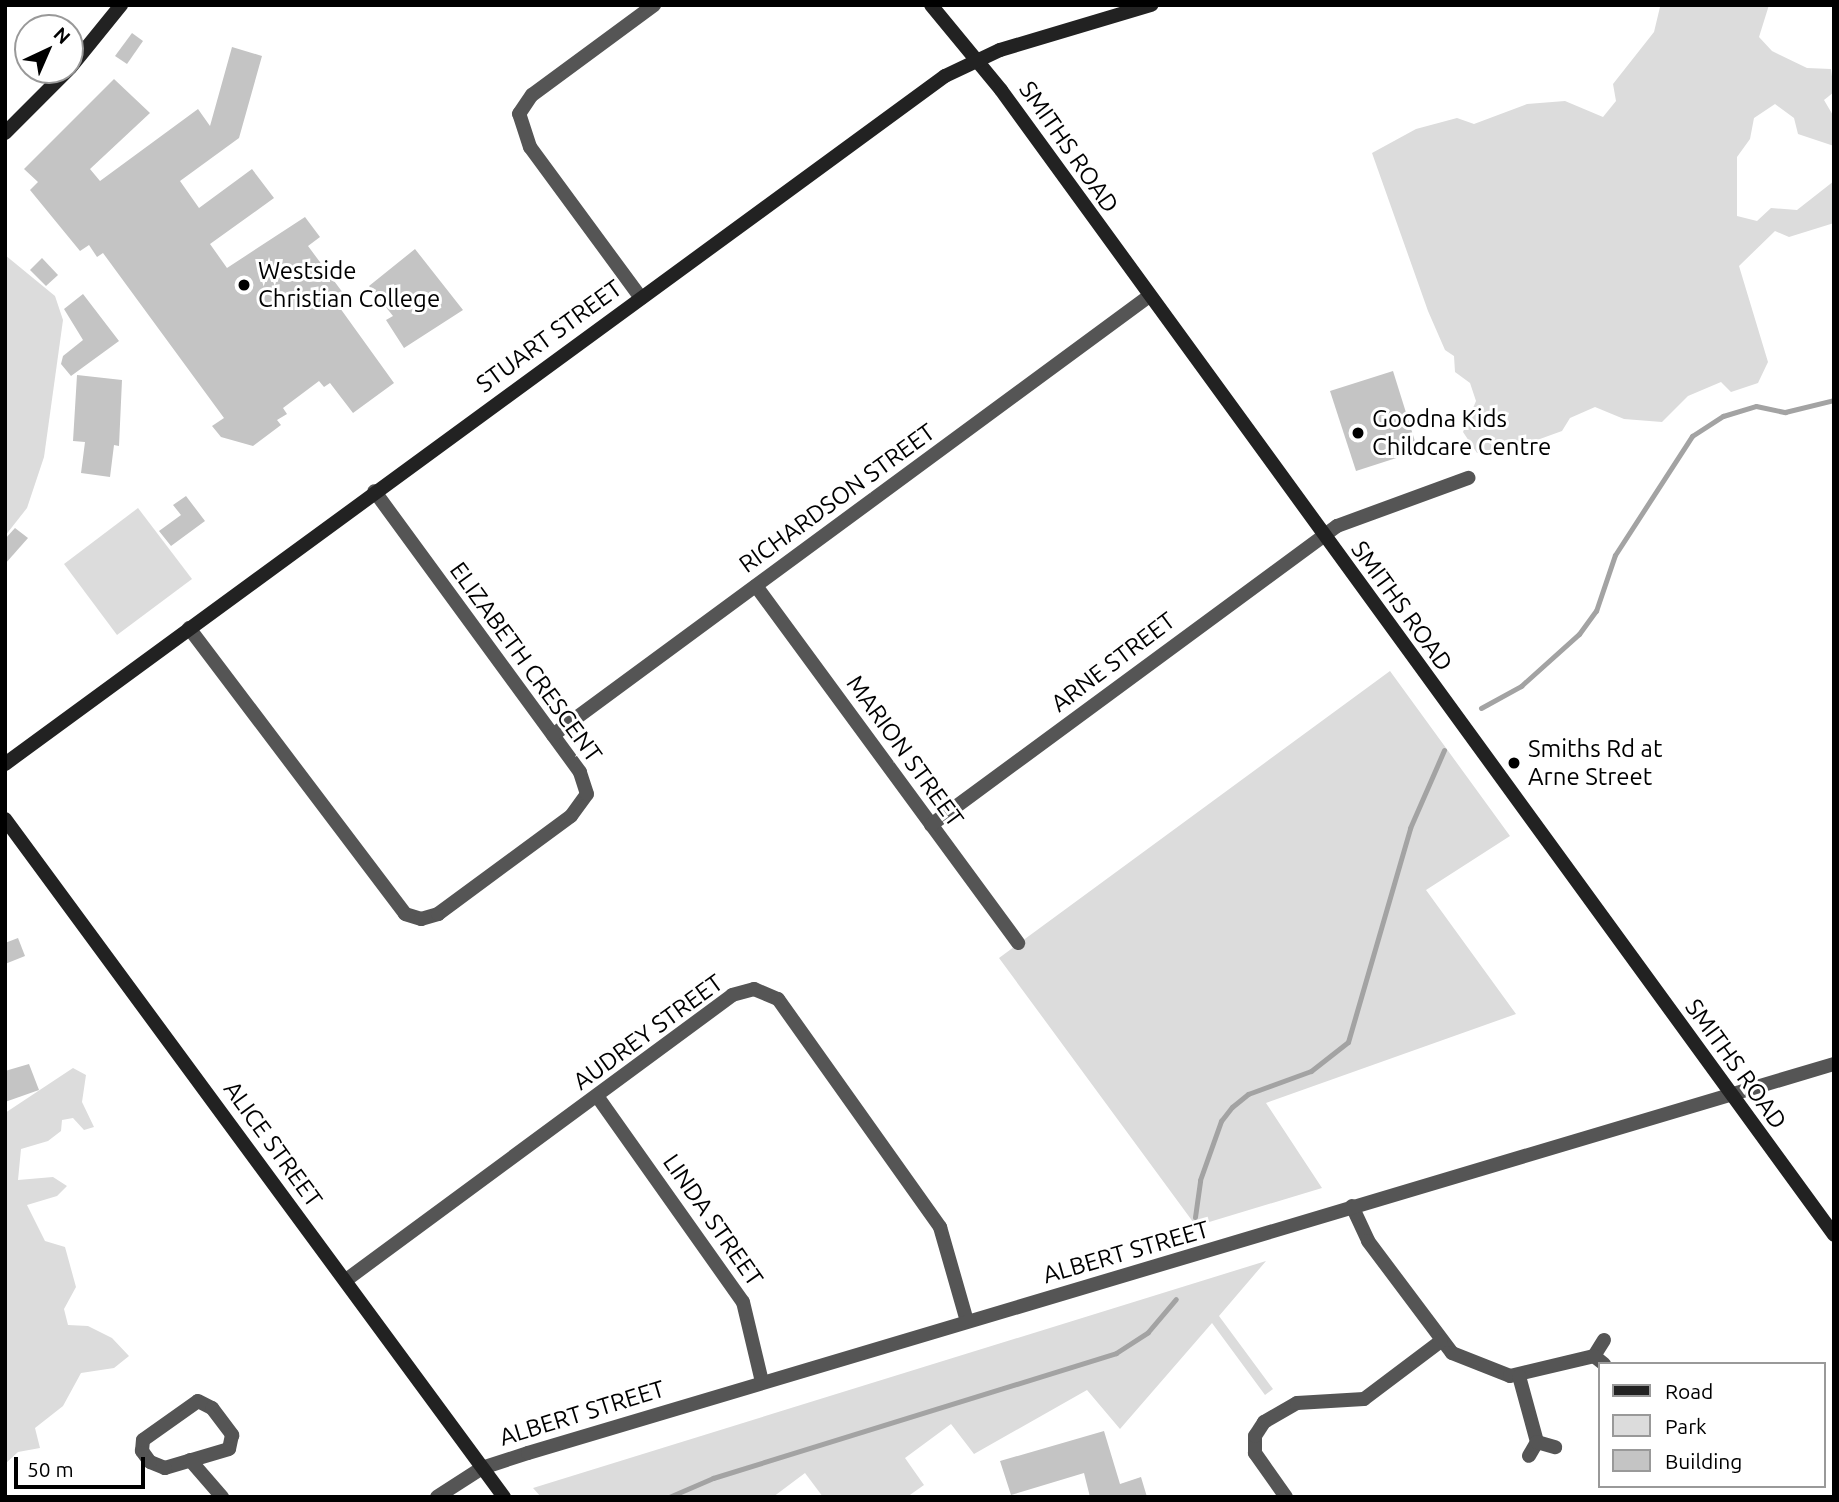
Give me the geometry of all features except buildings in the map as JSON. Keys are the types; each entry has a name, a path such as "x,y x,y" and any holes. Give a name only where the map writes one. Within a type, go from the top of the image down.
{"street":[{"path":"84,51 121,5"},
{"path":"641,298 519,125 532,95 654,5"},
{"name":"SMITHS ROAD","path":"931,5 976,61 1834,1235"},
{"name":"STUART STREET","path":"5,764 934,83 976,61 1141,6"},
{"path":"5,133 54,84"},
{"name":"RICHARDSON STREET","path":"552,735 1148,297"},
{"name":"ARNE STREET","path":"931,825 1322,535 1359,514 1468,478"},
{"name":"ELIZABETH CRESCENT","path":"189,628 392,903 412,918 438,914 585,802 584,779 374,492"},
{"name":"MARION STREET","path":"756,586 1018,943"},
{"name":"ALICE STREET","path":"5,819 504,1497"},
{"name":"AUDREY STREET","path":"346,1280 732,995 754,989 778,999 940,1227 967,1321"},
{"name":"ALBERT STREET","path":"437,1497 482,1468 762,1382 1834,1064"},
{"name":"LINDA STREET","path":"597,1096 743,1302 762,1382"},
{"path":"1352,1206 1368,1241 1441,1341 1468,1362 1519,1376 1599,1360 1604,1340"},
{"path":"1286,1497 1255,1453 1255,1436 1264,1422 1297,1403 1364,1399 1441,1341"},
{"path":"1519,1376 1537,1442 1529,1456"},
{"path":"198,1401 212,1408 233,1443 190,1460 165,1468 150,1462 142,1451 143,1440 198,1401"},
{"path":"1537,1442 1555,1447"},
{"path":"190,1460 222,1497"}],"green space":[{"path":"1769,5 1759,37 1772,51 1807,68 1831,69 1834,92 1824,100 1834,117 1834,146 1798,134 1794,118 1775,104 1754,118 1750,139 1737,157 1737,216 1757,221 1771,208 1797,210 1834,181 1834,223 1789,237 1775,231 1739,266 1768,362 1758,383 1731,392 1721,382 1688,396 1662,422 1624,419 1595,407 1570,418 1562,431 1498,454 1477,453 1463,432 1476,401 1470,383 1455,372 1454,356 1445,350 1428,311 1372,153 1416,129 1457,118 1474,124 1527,104 1565,101 1603,117 1616,101 1613,84 1654,32 1660,7"},
{"path":"5,255 55,296 63,320 44,457 27,508 5,536"},
{"path":"138,508 192,579 117,635 64,564"},
{"path":"1390,671 1510,836 1426,890 1516,1014 1266,1103 1322,1188 1196,1226 999,958"},
{"path":"73,1068 86,1075 82,1102 94,1127 84,1130 73,1118 62,1120 61,1131 48,1141 21,1149 18,1180 53,1177 67,1186 57,1196 27,1205 45,1241 65,1247 76,1287 64,1309 68,1325 88,1326 112,1338 129,1356 114,1368 81,1373 63,1406 35,1428 40,1448 18,1452 5,1464 5,1113"},
{"path":"1266,1261 1219,1316 1273,1389 1265,1395 1212,1323 1120,1429 1087,1390 974,1454 951,1424 905,1458 924,1485 907,1497 823,1497 805,1473 773,1497 541,1497 533,1488"}],"waterway":[{"path":"1481,708 1521,686 1579,634 1596,611 1615,555 1692,436 1723,416 1756,406 1785,412 1834,400"},
{"path":"1195,1217 1200,1180 1221,1121 1232,1107 1248,1094 1311,1071 1348,1042 1410,828 1444,750"},
{"path":"669,1497 713,1478 1116,1353 1148,1332 1176,1299"}],"place":[{"name":"Westside Christian College","path":"244,285"},
{"name":"Goodna Kids Childcare Centre","path":"1358,433"},
{"name":"Smiths Rd at Arne Street","path":"1514,763"}]}
